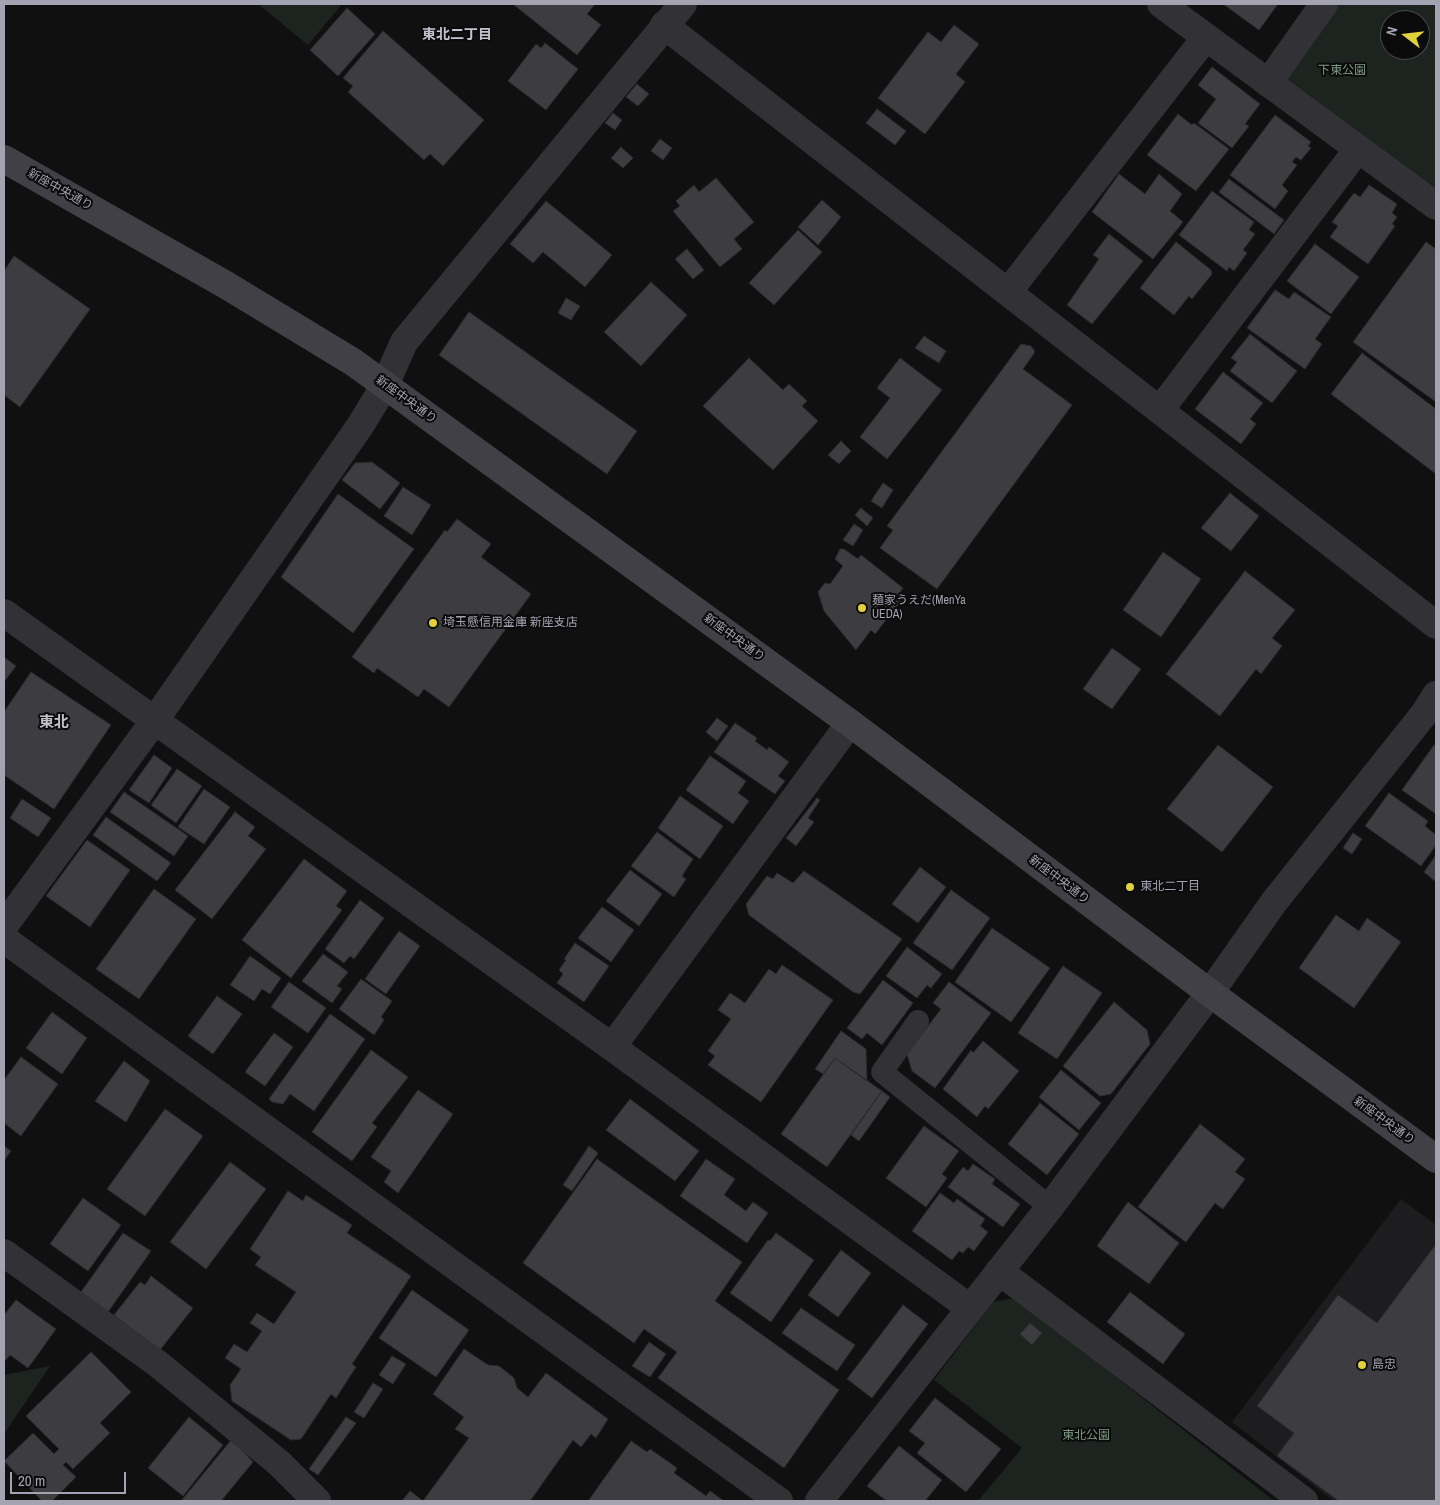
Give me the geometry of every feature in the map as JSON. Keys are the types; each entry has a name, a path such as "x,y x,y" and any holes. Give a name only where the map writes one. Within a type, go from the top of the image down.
{"street":[{"path":"4,926 155,720 360,426 385,385 404,342 683,4"},
{"path":"1161,4 1436,206"},
{"path":"1268,83 1324,4"},
{"path":"664,25 1436,625"},
{"path":"1008,292 1206,37"},
{"path":"1160,410 1358,149"},
{"name":"新座中央通り","path":"4,159 226,285 353,362 850,723 1210,993 1436,1159"},
{"path":"4,613 612,1047 970,1308"},
{"path":"832,1497 970,1308 1050,1206 1210,993 1274,902 1432,710"},
{"path":"612,1047 850,723"},
{"path":"4,939 779,1501"},
{"path":"4,1253 158,1364 279,1463 317,1501"},
{"path":"999,1271 1303,1501"}],"lane":[{"path":"918,1021 882,1072 1050,1206"}],"shaded area":[{"name":"島忠","path":"1401,1199 1436,1225 1436,1501 1334,1501 1232,1422"}],"green space":[{"path":"258,4 342,4 308,45"},
{"name":"下東公園","path":"1324,4 1436,4 1436,206 1268,83"},
{"name":"東北公園","path":"1015,1298 1274,1501 978,1501 1022,1448 934,1380 993,1302"},
{"path":"50,1366 4,1434 4,1375"}],"building":[{"path":"595,4 587,14 601,25 577,55 514,5"},
{"path":"1223,4 1278,4 1259,30"},
{"path":"347,8 375,34 338,76 310,50"},
{"path":"954,25 979,44 956,74 965,82 925,134 878,98 928,32 941,42"},
{"path":"383,31 484,120 443,166 430,154 424,160 348,92 353,86 343,78"},
{"path":"545,43 578,69 546,110 508,81 536,44 541,48"},
{"path":"1212,67 1260,104 1245,124 1249,126 1232,148 1198,123 1216,99 1198,85"},
{"path":"637,84 649,94 638,106 626,97"},
{"path":"877,109 906,131 895,145 866,123"},
{"path":"613,113 622,120 615,130 605,123"},
{"path":"1178,114 1192,125 1194,123 1229,149 1196,191 1147,155"},
{"path":"1275,115 1311,142 1308,146 1311,148 1301,160 1296,157 1292,162 1297,165 1282,185 1288,191 1275,209 1230,175"},
{"path":"660,139 672,148 663,160 651,151"},
{"path":"621,147 633,158 623,168 611,158"},
{"path":"1119,174 1145,194 1159,174 1182,194 1170,211 1183,222 1153,259 1092,212"},
{"path":"716,178 754,222 734,239 742,249 720,267 673,211 680,206 676,201 694,185 699,192"},
{"path":"1229,179 1284,220 1274,234 1219,192"},
{"path":"1369,185 1397,204 1392,213 1397,217 1392,224 1395,226 1368,264 1330,237 1338,226 1332,222 1354,193 1360,197"},
{"path":"1212,191 1254,222 1249,230 1255,234 1243,250 1247,253 1234,271 1229,267 1227,271 1179,235"},
{"path":"822,200 841,217 818,245 798,227"},
{"path":"546,201 612,255 585,287 543,252 533,263 510,244"},
{"path":"798,230 822,252 774,305 749,283"},
{"path":"1109,234 1143,261 1092,324 1067,305 1099,259 1093,255"},
{"path":"1176,242 1211,270 1212,274 1192,299 1189,296 1174,315 1140,288"},
{"path":"1426,242 1436,249 1436,402 1353,342"},
{"path":"1315,244 1359,277 1331,314 1287,281"},
{"path":"687,249 704,270 693,279 675,259"},
{"path":"14,256 90,309 20,407 4,395 4,271"},
{"path":"651,282 687,315 641,366 604,332"},
{"path":"1275,290 1289,299 1294,292 1331,317 1315,339 1322,344 1305,369 1247,328"},
{"path":"566,298 580,306 571,320 558,313"},
{"path":"469,312 637,431 607,474 439,355"},
{"path":"1250,334 1297,371 1272,403 1230,371 1237,362 1231,358"},
{"path":"924,336 946,351 939,363 915,348"},
{"path":"1021,344 1031,346 1035,352 1023,369 1072,405 937,589 880,548 893,530 887,526"},
{"path":"1362,353 1436,409 1436,474 1331,394"},
{"path":"749,358 783,390 789,384 807,401 802,406 818,421 773,470 703,406"},
{"path":"900,358 942,390 887,459 860,437 890,398 877,388"},
{"path":"1223,372 1263,403 1250,419 1256,424 1241,444 1195,409"},
{"path":"841,441 851,451 839,464 828,455"},
{"path":"372,462 400,483 380,509 342,480 355,463"},
{"path":"883,483 893,490 882,508 871,501"},
{"path":"403,487 431,505 412,535 384,516"},
{"path":"1230,493 1259,516 1231,551 1201,528"},
{"path":"338,494 414,549 353,633 281,577"},
{"path":"861,508 873,518 867,526 855,515"},
{"path":"457,519 491,544 481,557 531,594 449,707 424,689 418,697 377,668 374,673 352,657 445,530 447,532"},
{"path":"854,524 863,530 853,546 843,540"},
{"path":"840,549 844,549 858,559 861,555 903,588 897,597 901,601 875,634 871,630 856,650 824,611 818,592 825,583 830,584 843,566 835,559"},
{"path":"1163,552 1201,579 1161,637 1123,610"},
{"path":"1245,571 1295,610 1272,638 1282,646 1261,674 1256,669 1220,716 1166,674"},
{"path":"1112,648 1141,669 1112,709 1083,689"},
{"path":"4,657 16,666 4,682"},
{"path":"31,672 111,725 54,809 4,775 4,712"},
{"path":"717,718 728,726 717,741 706,732"},
{"path":"735,723 757,738 755,741 767,750 769,747 789,762 778,776 785,781 775,794 714,752"},
{"path":"1218,745 1273,787 1222,852 1167,809"},
{"path":"1434,745 1436,747 1436,814 1402,790"},
{"path":"154,755 172,768 149,803 129,790"},
{"path":"710,756 746,781 738,793 749,801 733,824 686,790"},
{"path":"177,769 202,786 176,823 151,805"},
{"path":"204,789 230,807 204,844 178,827"},
{"path":"124,792 188,836 174,856 110,812"},
{"path":"1389,793 1428,821 1425,826 1436,835 1436,845 1421,866 1365,826"},
{"path":"680,796 723,826 700,859 658,828"},
{"path":"817,798 820,800 808,818 814,822 796,846 786,838"},
{"path":"22,799 51,818 38,837 10,818"},
{"path":"235,812 255,827 248,836 266,849 212,919 175,890"},
{"path":"106,817 171,863 157,881 93,835"},
{"path":"657,832 693,859 682,876 686,879 674,897 631,866"},
{"path":"1353,833 1362,839 1352,854 1343,848"},
{"path":"87,840 130,870 90,927 46,896"},
{"path":"1436,855 1436,882 1424,872"},
{"path":"304,859 347,891 336,906 342,910 291,978 242,940"},
{"path":"920,867 946,887 918,923 892,904"},
{"path":"630,870 662,894 639,926 606,901"},
{"path":"804,871 902,939 860,994 853,992 749,915 746,904 767,876 773,879 777,873 793,883"},
{"path":"154,889 196,919 139,999 96,969"},
{"path":"951,890 990,918 952,970 913,943"},
{"path":"360,900 384,918 354,959 350,956 344,963 325,949"},
{"path":"602,907 634,930 611,962 578,938"},
{"path":"1336,915 1359,931 1367,918 1401,942 1354,1008 1299,968"},
{"path":"992,928 1050,968 1011,1022 955,982"},
{"path":"399,931 420,946 386,994 365,979"},
{"path":"575,943 609,966 584,1002 557,983 563,974 559,970"},
{"path":"907,947 942,974 931,988 927,985 917,998 886,976"},
{"path":"323,954 348,972 337,986 342,989 332,1003 302,981"},
{"path":"250,956 281,978 270,994 262,989 254,1001 230,985"},
{"path":"782,965 833,1000 761,1102 708,1065 715,1056 708,1051 731,1019 718,1010 730,993 745,1003 769,969 776,974"},
{"path":"1063,966 1102,993 1057,1059 1018,1033"},
{"path":"361,979 392,1001 381,1017 384,1020 374,1035 339,1009"},
{"path":"883,980 913,1003 882,1045 867,1033 862,1039 847,1028"},
{"path":"289,982 326,1008 308,1033 271,1007"},
{"path":"949,982 991,1013 935,1088 912,1071 907,1054 941,1009 933,1003"},
{"path":"217,996 242,1014 213,1054 188,1036"},
{"path":"1114,1002 1147,1030 1150,1044 1111,1094 1100,1096 1063,1066"},
{"path":"52,1012 87,1038 62,1074 26,1048"},
{"path":"330,1014 365,1039 314,1111 290,1094 283,1104 272,1102 269,1099"},
{"path":"841,1031 866,1049 867,1081 835,1058 823,1074 815,1069"},
{"path":"274,1033 293,1047 265,1086 245,1072"},
{"path":"983,1041 1019,1071 988,1109 985,1106 977,1117 943,1089 971,1050 973,1053"},
{"path":"371,1050 408,1077 372,1123 377,1127 352,1161 312,1132"},
{"path":"21,1057 58,1084 21,1136 4,1123 4,1080"},
{"path":"835,1058 882,1091 827,1167 781,1134"},
{"path":"124,1061 150,1081 126,1122 95,1101"},
{"path":"1061,1070 1101,1103 1079,1130 1039,1097"},
{"path":"418,1090 453,1114 398,1193 384,1182 391,1171 371,1157"},
{"path":"882,1091 890,1097 859,1141 851,1135"},
{"path":"630,1099 699,1151 675,1181 606,1130"},
{"path":"1040,1103 1079,1134 1047,1175 1008,1144"},
{"path":"165,1109 203,1136 145,1216 107,1189"},
{"path":"1200,1124 1245,1159 1235,1172 1245,1179 1223,1209 1215,1203 1186,1242 1138,1207"},
{"path":"924,1126 959,1151 942,1174 947,1178 926,1207 886,1178"},
{"path":"4,1146 11,1151 4,1161"},
{"path":"589,1146 598,1153 572,1191 563,1185"},
{"path":"597,1159 742,1262 715,1301 839,1390 784,1468 658,1378 677,1352 644,1329 634,1343 523,1263"},
{"path":"706,1159 735,1179 724,1195 746,1211 753,1202 768,1213 747,1243 680,1196"},
{"path":"230,1162 266,1189 206,1269 170,1242"},
{"path":"973,1164 995,1179 992,1184 1020,1204 1003,1227 948,1187 963,1167 968,1171"},
{"path":"288,1191 303,1201 306,1195 352,1225 347,1233 411,1276 352,1364 356,1367 336,1398 331,1394 301,1439 291,1440 232,1401 230,1385 241,1369 225,1358 234,1344 247,1352 262,1331 250,1323 257,1313 274,1324 296,1292 255,1265 261,1257 250,1249"},
{"path":"940,1193 954,1203 957,1199 985,1219 980,1226 988,1232 974,1251 968,1247 963,1253 959,1251 952,1260 912,1231"},
{"path":"83,1198 121,1225 88,1271 50,1244"},
{"path":"1128,1202 1179,1243 1149,1284 1097,1246"},
{"path":"123,1233 151,1251 108,1312 81,1292"},
{"path":"776,1233 814,1260 771,1322 730,1293 768,1240 770,1241"},
{"name":"島忠","path":"1436,1244 1436,1501 1339,1501 1277,1456 1294,1433 1257,1406 1338,1295 1377,1323"},
{"path":"841,1250 871,1273 838,1317 808,1295"},
{"path":"151,1276 193,1308 160,1350 114,1315 140,1282 145,1285"},
{"path":"412,1290 469,1330 436,1377 379,1338"},
{"path":"1130,1292 1185,1334 1163,1364 1107,1322"},
{"path":"16,1300 56,1329 28,1368 10,1355 4,1362 4,1315"},
{"path":"903,1305 928,1324 872,1398 847,1379"},
{"path":"801,1308 855,1345 837,1371 782,1333"},
{"path":"1030,1323 1042,1333 1032,1345 1020,1334"},
{"path":"649,1342 666,1354 650,1377 632,1366"},
{"path":"464,1349 488,1365 499,1366 514,1378 517,1388 528,1397 546,1373 608,1419 596,1438 591,1434 581,1447 573,1440 530,1501 423,1501 469,1438 455,1429 464,1417 433,1394"},
{"path":"91,1352 131,1392 100,1423 110,1433 73,1469 66,1462 63,1465 76,1477 52,1501 42,1501 4,1461 33,1433 54,1454 59,1449 26,1416"},
{"path":"392,1356 406,1364 393,1384 379,1375"},
{"path":"373,1383 383,1389 364,1418 354,1412"},
{"path":"935,1398 1001,1449 966,1492 917,1453 925,1443 909,1431"},
{"path":"189,1417 223,1445 183,1496 148,1468"},
{"path":"346,1417 356,1423 318,1475 309,1469"},
{"path":"232,1439 253,1462 221,1501 181,1501"},
{"path":"631,1441 647,1452 650,1449 677,1468 674,1473 706,1496 710,1491 724,1501 588,1501"},
{"path":"899,1446 942,1480 925,1501 887,1501 867,1486"},
{"path":"410,1491 423,1501 402,1501"}],"place":[{"name":"麺家うえだ(MenYa UEDA)","path":"862,608"},
{"name":"埼玉懸信用金庫 新座支店","path":"433,623"},
{"name":"東北二丁目","path":"1130,887"},
{"name":"島忠","path":"1362,1365"}],"district":[{"name":"東北二丁目","path":"457,35"},
{"name":"東北","path":"54,723"}]}
